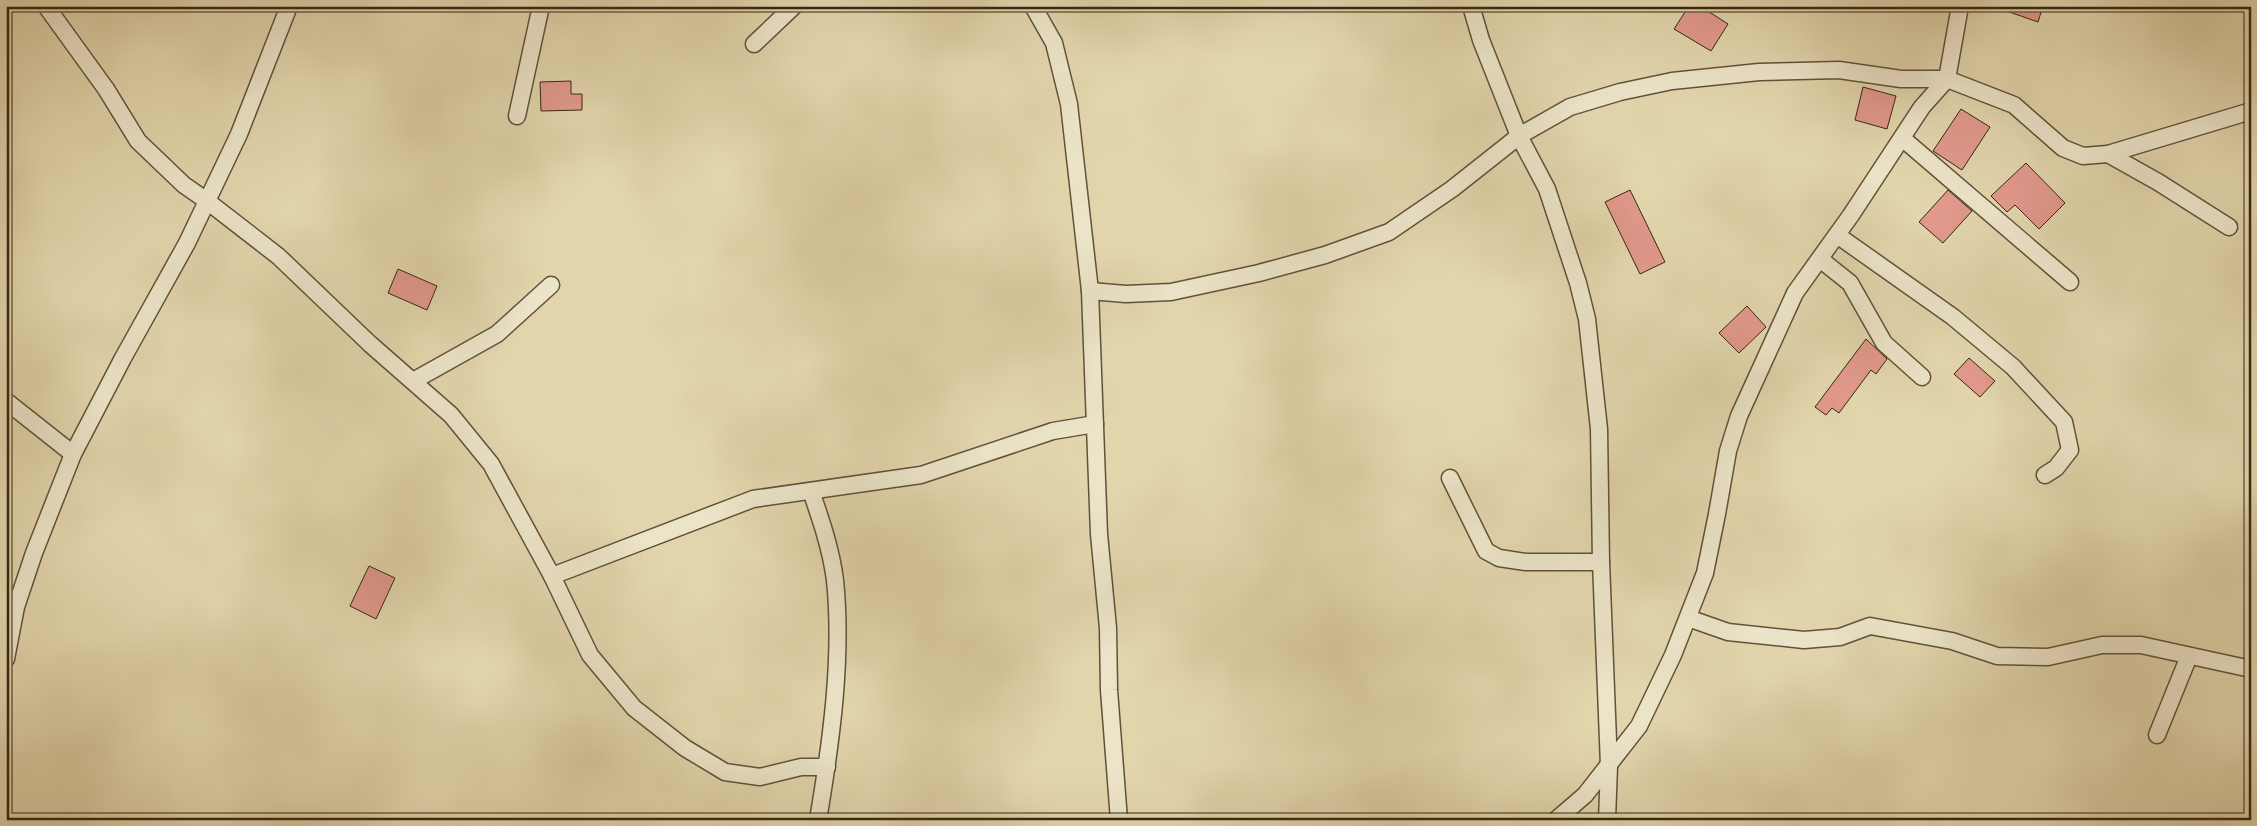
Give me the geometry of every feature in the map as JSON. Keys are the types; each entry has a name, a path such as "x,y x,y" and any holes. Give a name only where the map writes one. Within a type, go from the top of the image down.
{"street":[{"path":"46,6 106,89 138,141 184,185 278,256 370,344 451,414 491,464 552,576 590,655 634,708 685,748 725,772 760,777 801,767 827,767"},
{"path":"6,659 16,607 34,553 73,454 123,358 187,243 239,134 289,6"},
{"path":"517,116 540,6"},
{"path":"754,44 794,6"},
{"path":"1033,6 1054,44 1069,104 1090,291 1099,534 1108,628 1109,690 1120,820"},
{"path":"1471,6 1481,40 1519,136 1548,189 1587,319 1599,428 1601,562 1609,766 1608,820"},
{"path":"1556,820 1586,795 1639,726 1673,655 1704,572 1718,514 1728,451 1739,416 1796,293 1922,107 1947,79 1960,6"},
{"path":"1090,291 1126,294 1171,292 1259,273 1343,249 1389,232 1452,189 1519,136 1570,108 1620,92 1672,80 1759,72 1839,70 1901,79 1947,79 2014,105 2062,148 2083,156 2108,154 2251,111"},
{"path":"1902,138 2070,282"},
{"path":"2108,154 2158,182 2230,227"},
{"path":"1836,235 1953,317 2013,367 2051,407 2064,422 2070,450 2056,468 2045,475"},
{"path":"1820,259 1850,283 1884,343 1922,378"},
{"path":"413,381 497,334 551,285"},
{"path":"6,400 73,454"},
{"path":"552,576 753,499 921,475 1053,430 1095,424"},
{"path":"1450,478 1486,551 1499,558 1526,562 1601,562"},
{"path":"812,491 827,540 835,580 836,632 833,715 818,820"},
{"path":"1688,618 1728,632 1804,640 1840,636 1870,626 1952,641 1997,656 2048,657 2102,645 2141,645 2251,668"},
{"path":"2156,735 2189,656"}],"building":[{"path":"1689,6 1700,6 1728,24 1711,51 1674,29"},
{"path":"1999,6 2043,6 2038,22 1998,8"},
{"path":"571,81 571,94 582,94 582,110 541,111 540,82"},
{"path":"1863,87 1896,96 1887,129 1855,120"},
{"path":"1961,109 1990,127 1962,170 1933,151"},
{"path":"2026,163 2065,203 2039,229 2015,205 2007,212 1991,196"},
{"path":"1630,190 1665,262 1640,274 1605,202"},
{"path":"1948,190 1972,211 1943,243 1919,222"},
{"path":"398,269 437,286 427,310 388,293"},
{"path":"1747,306 1766,327 1739,353 1719,333"},
{"path":"1866,339 1887,359 1876,374 1871,370 1839,413 1832,408 1826,415 1815,407"},
{"path":"1969,358 1995,381 1980,397 1954,374"},
{"path":"369,566 395,578 376,619 350,606"}]}
